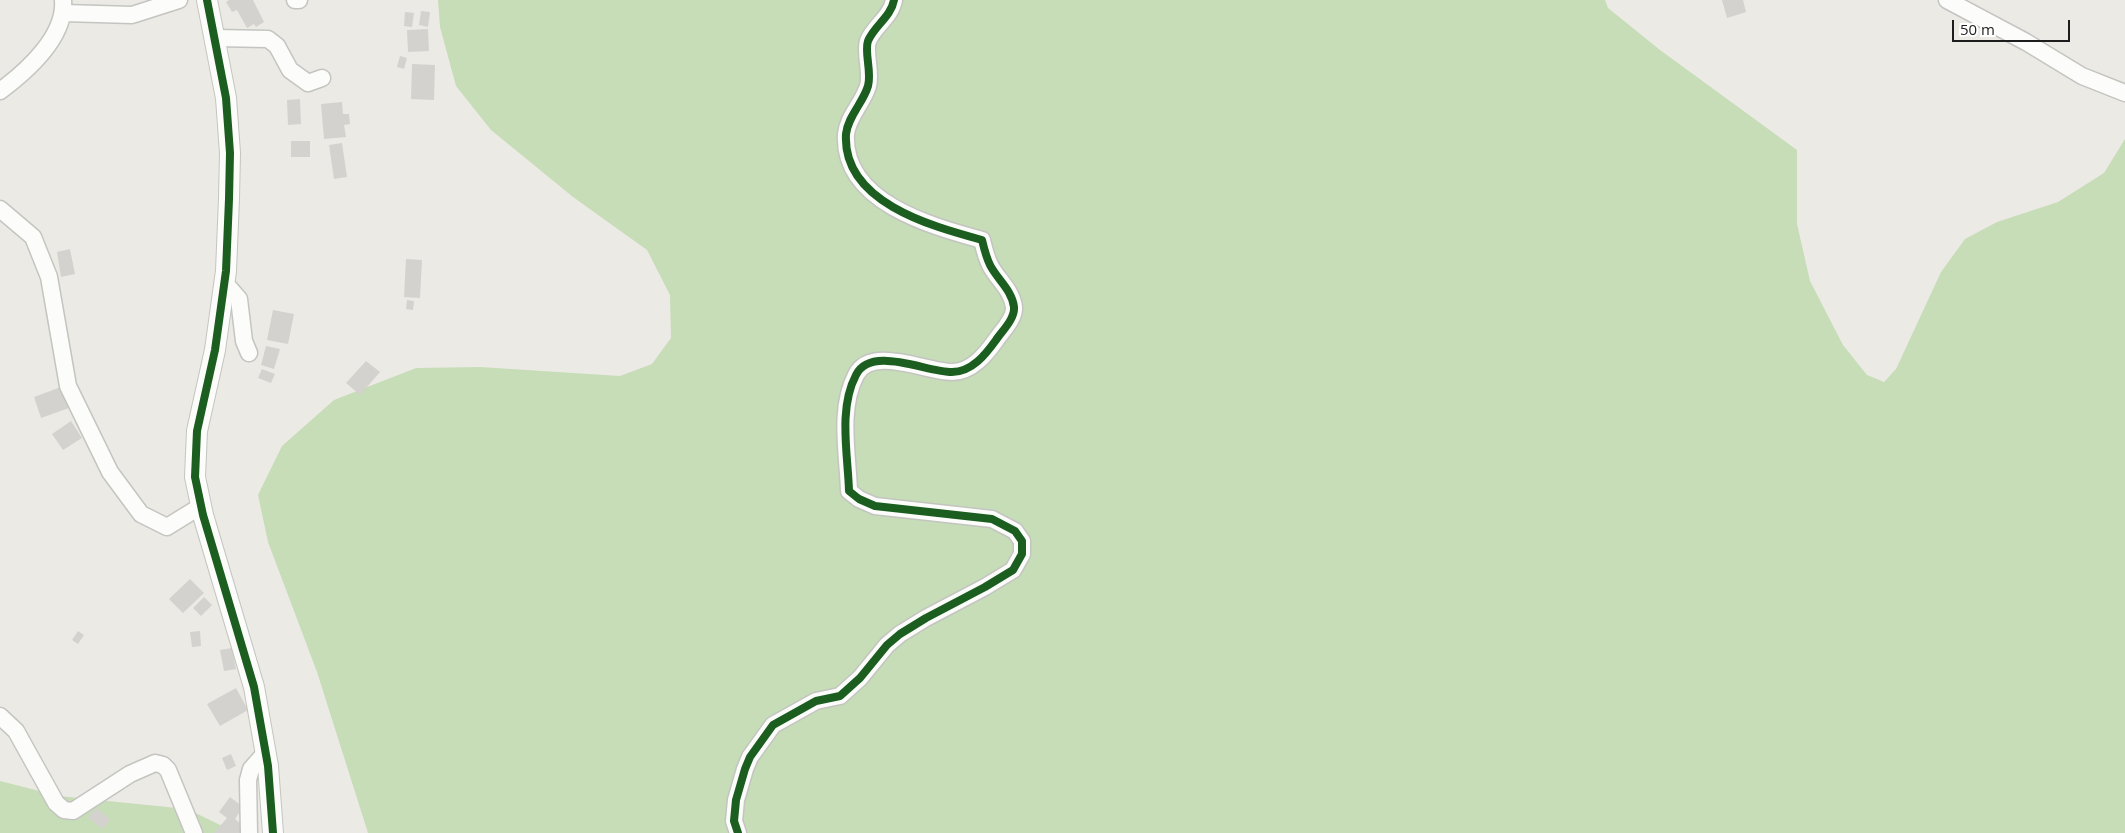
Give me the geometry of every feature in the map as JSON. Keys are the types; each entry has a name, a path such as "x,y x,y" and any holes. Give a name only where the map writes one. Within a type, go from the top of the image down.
{"street":[{"path":"0,91 43,50 60,26 63,6 132,15 179,0"},
{"path":"207,0 226,98 230,153 225,283 215,350 197,431 195,477 201,506 254,687 266,752 273,833"},
{"path":"738,833 734,821 736,800 745,769 750,757 773,725 816,701 840,696 860,678 887,645 900,634 1013,570 1022,554 1022,541 1015,531 992,519 876,506 859,499 849,491 846,440 848,406 856,375 863,366 870,362 883,362 953,372 982,359 1014,316 1014,306 1008,290 990,266 982,240 903,214 881,200 854,172 848,151 846,134 852,116 864,97 869,84 870,66 867,43 873,31 890,12 894,0"},
{"path":"1947,0 2026,42 2082,76 2125,93"},
{"path":"215,38 268,39 277,46 290,70 300,78 308,83 322,78"},
{"path":"0,209 33,237 48,277 68,386 110,472 140,514 167,527 201,506"},
{"path":"225,283 239,299 244,342 249,353"},
{"path":"0,716 16,731 56,803 64,810 73,811 130,774 155,763 163,765 168,770 194,833"},
{"path":"249,833 248,780 251,769 266,752"}],"green space":[{"path":"438,0 1605,0 1608,8 1660,50 1797,150 1797,224 1810,281 1843,345 1867,375 1884,382 1896,369 1941,272 1965,239 1997,222 2058,202 2104,173 2125,139 2125,833 368,833 317,672 268,542 258,495 282,446 334,400 416,368 480,367 620,376 652,364 671,338 670,295 647,250 573,197 491,130 456,86 440,27"},
{"path":"0,781 59,796 187,809 237,833 0,833"}],"building":[{"path":"229,0 253,0 264,22 256,27 254,24 247,28 237,10 232,12 226,2"},
{"path":"1722,0 1743,0 1746,12 1727,18"},
{"path":"421,11 430,12 428,27 419,25"},
{"path":"405,12 414,13 412,27 404,26"},
{"path":"428,29 429,51 408,52 407,30"},
{"path":"400,56 407,58 404,69 397,67"},
{"path":"412,64 435,65 434,100 411,99"},
{"path":"300,99 301,124 288,125 287,100"},
{"path":"342,102 343,114 349,114 350,124 344,125 346,137 324,139 321,104"},
{"path":"291,141 310,141 310,157 291,157"},
{"path":"342,143 347,177 334,179 329,145"},
{"path":"70,249 75,274 61,277 57,252"},
{"path":"406,259 422,260 420,298 404,297"},
{"path":"407,300 414,301 413,310 406,309"},
{"path":"273,310 294,314 288,344 267,340"},
{"path":"266,346 280,349 274,369 261,365"},
{"path":"366,361 380,372 360,395 346,383"},
{"path":"262,369 275,374 271,383 258,378"},
{"path":"61,387 69,408 41,418 34,397"},
{"path":"71,421 82,438 63,450 52,434"},
{"path":"190,579 204,593 183,613 169,599"},
{"path":"204,597 212,605 201,616 193,608"},
{"path":"78,631 84,635 78,644 72,640"},
{"path":"200,631 201,646 192,647 190,632"},
{"path":"232,648 236,669 224,671 220,650"},
{"path":"236,688 248,710 220,726 207,704"},
{"path":"231,754 236,766 227,770 222,758"},
{"path":"230,797 243,807 235,819 245,827 240,833 214,833 227,818 219,812"},
{"path":"96,808 110,819 103,829 88,818"}],"cycle path":[{"path":"207,0 226,98 230,153 229,199 226,271 215,350 197,431 195,477 203,515 254,687 268,766 273,833"},
{"path":"738,833 734,821 736,800 745,769 750,757 773,725 816,701 840,696 860,678 887,645 900,634 1013,570 1022,554 1022,541 1015,531 992,519 875,506 859,499 849,491 845,432 847,402 850,388 863,366 874,362 886,361 900,362 941,371 952,372 966,369 988,351 1008,325 1014,311 1013,301 990,265 982,240 939,227 893,207 874,194 858,177 849,158 847,127 866,92 869,80 868,41 890,11 894,0"}]}
